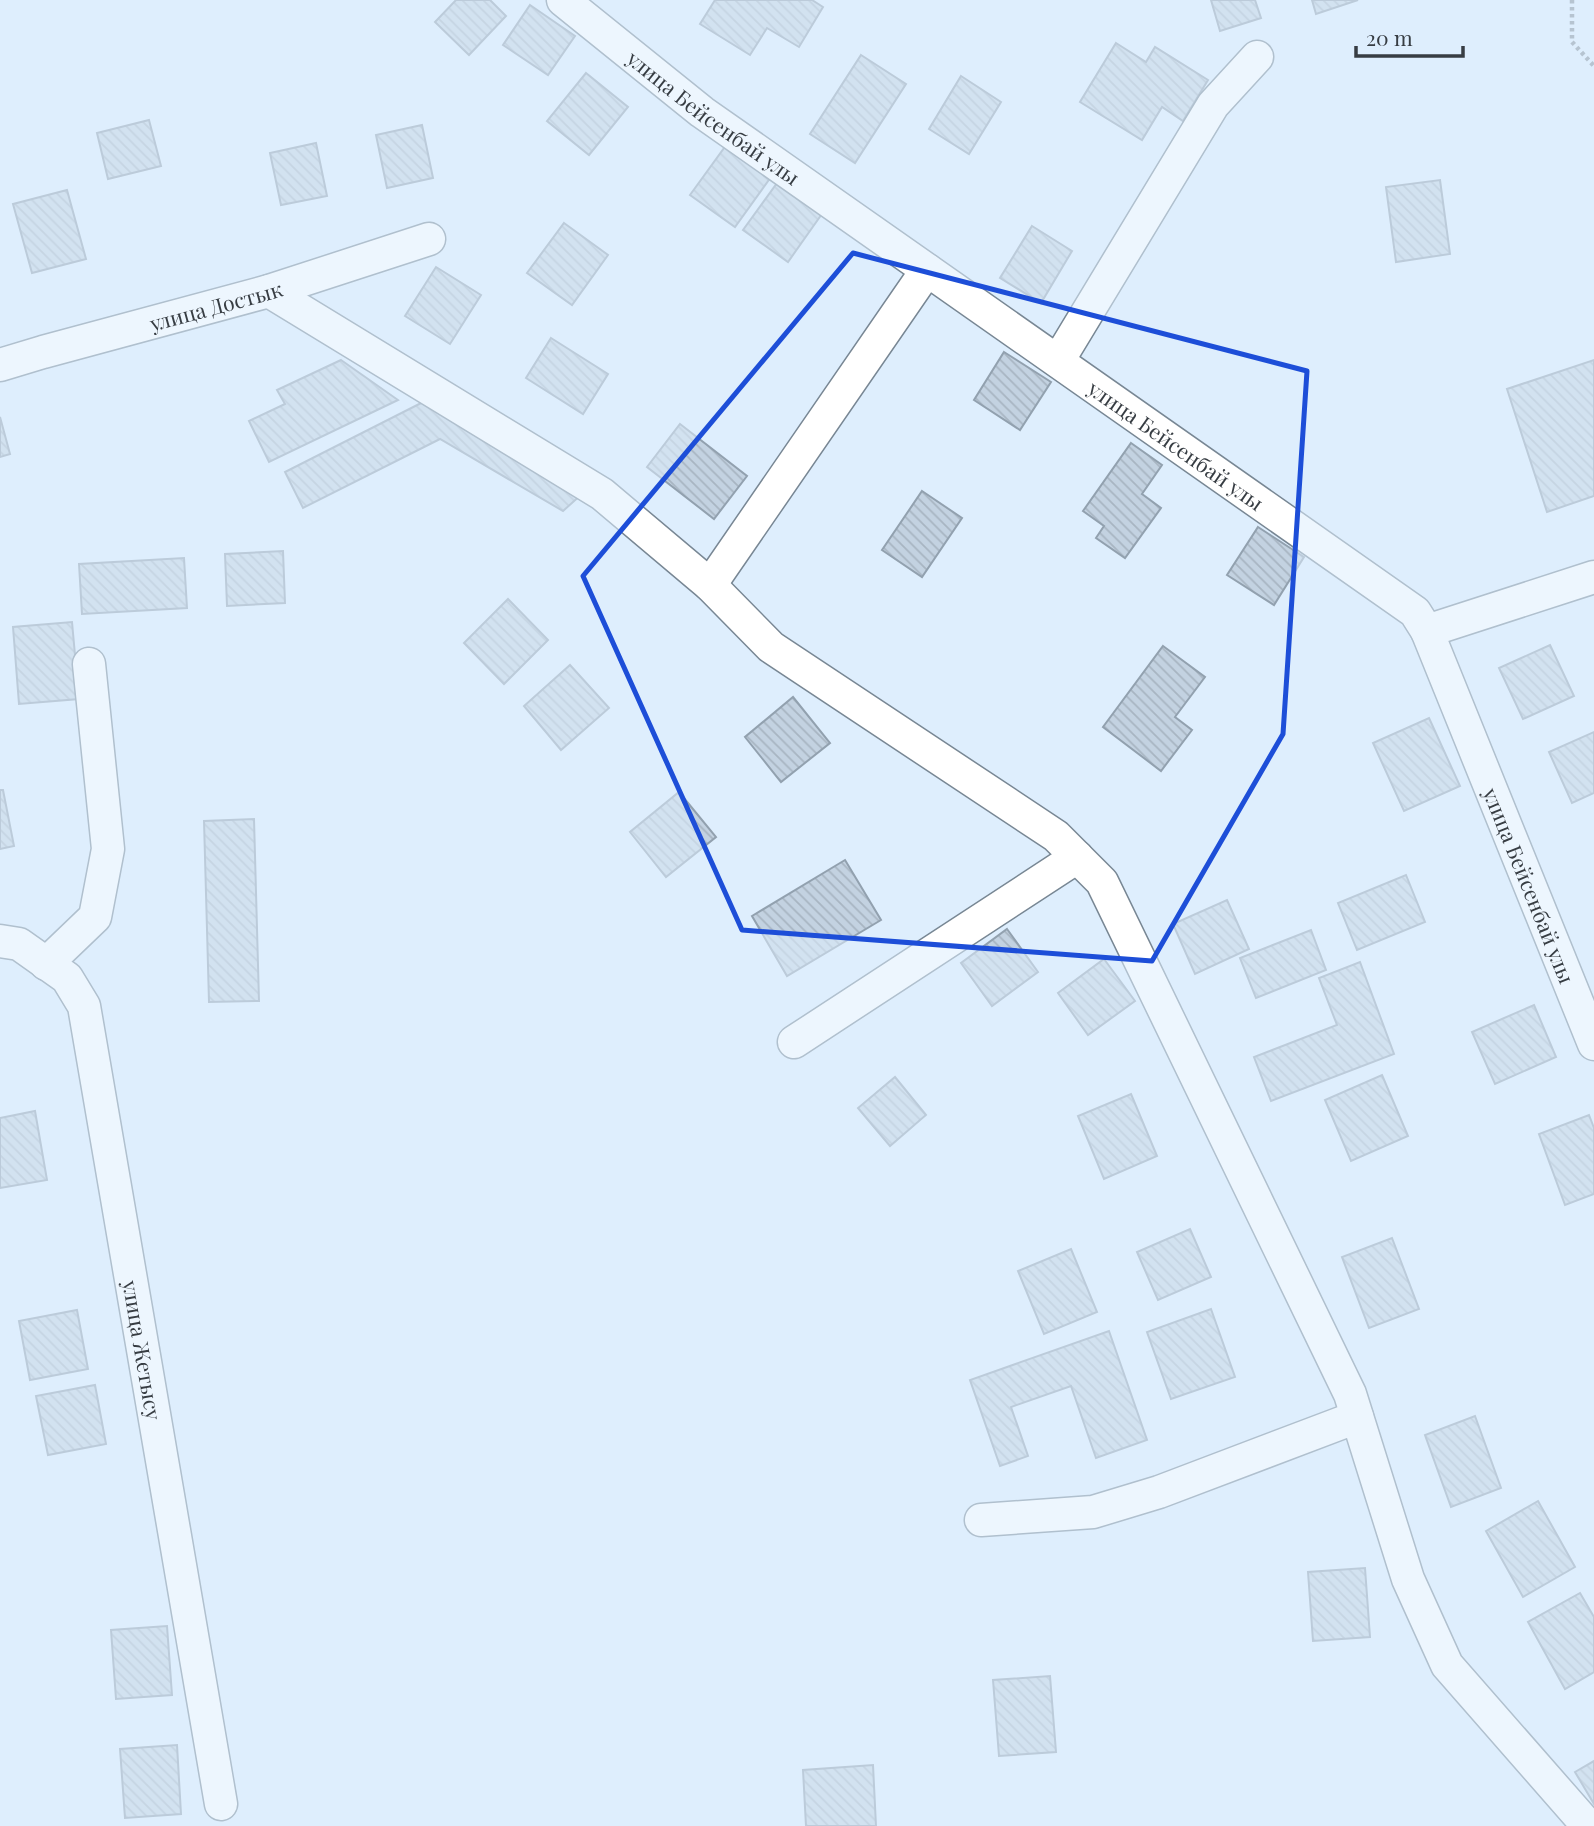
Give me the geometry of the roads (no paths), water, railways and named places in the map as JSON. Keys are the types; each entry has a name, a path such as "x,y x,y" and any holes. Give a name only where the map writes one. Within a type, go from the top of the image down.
{"street":[{"name":"улица Бейсенбай улы","path":"563,0 702,112 1415,612 1427,631 1594,1044"},
{"path":"1058,361 1213,105 1257,57"},
{"name":"улица Достык","path":"0,365 269,291 429,239"},
{"path":"710,585 927,270"},
{"path":"269,291 601,494 710,585 771,647 1056,836 1102,882 1344,1381 1408,1579 1447,1665 1588,1826"},
{"path":"1427,631 1594,577"},
{"path":"46,964 96,916 108,849 89,664"},
{"path":"794,1042 1077,857"},
{"name":"улица Жетысу","path":"0,941 19,944 67,978 84,1006 221,1804"},
{"path":"981,1520 1093,1512 1159,1492 1357,1416"}]}
